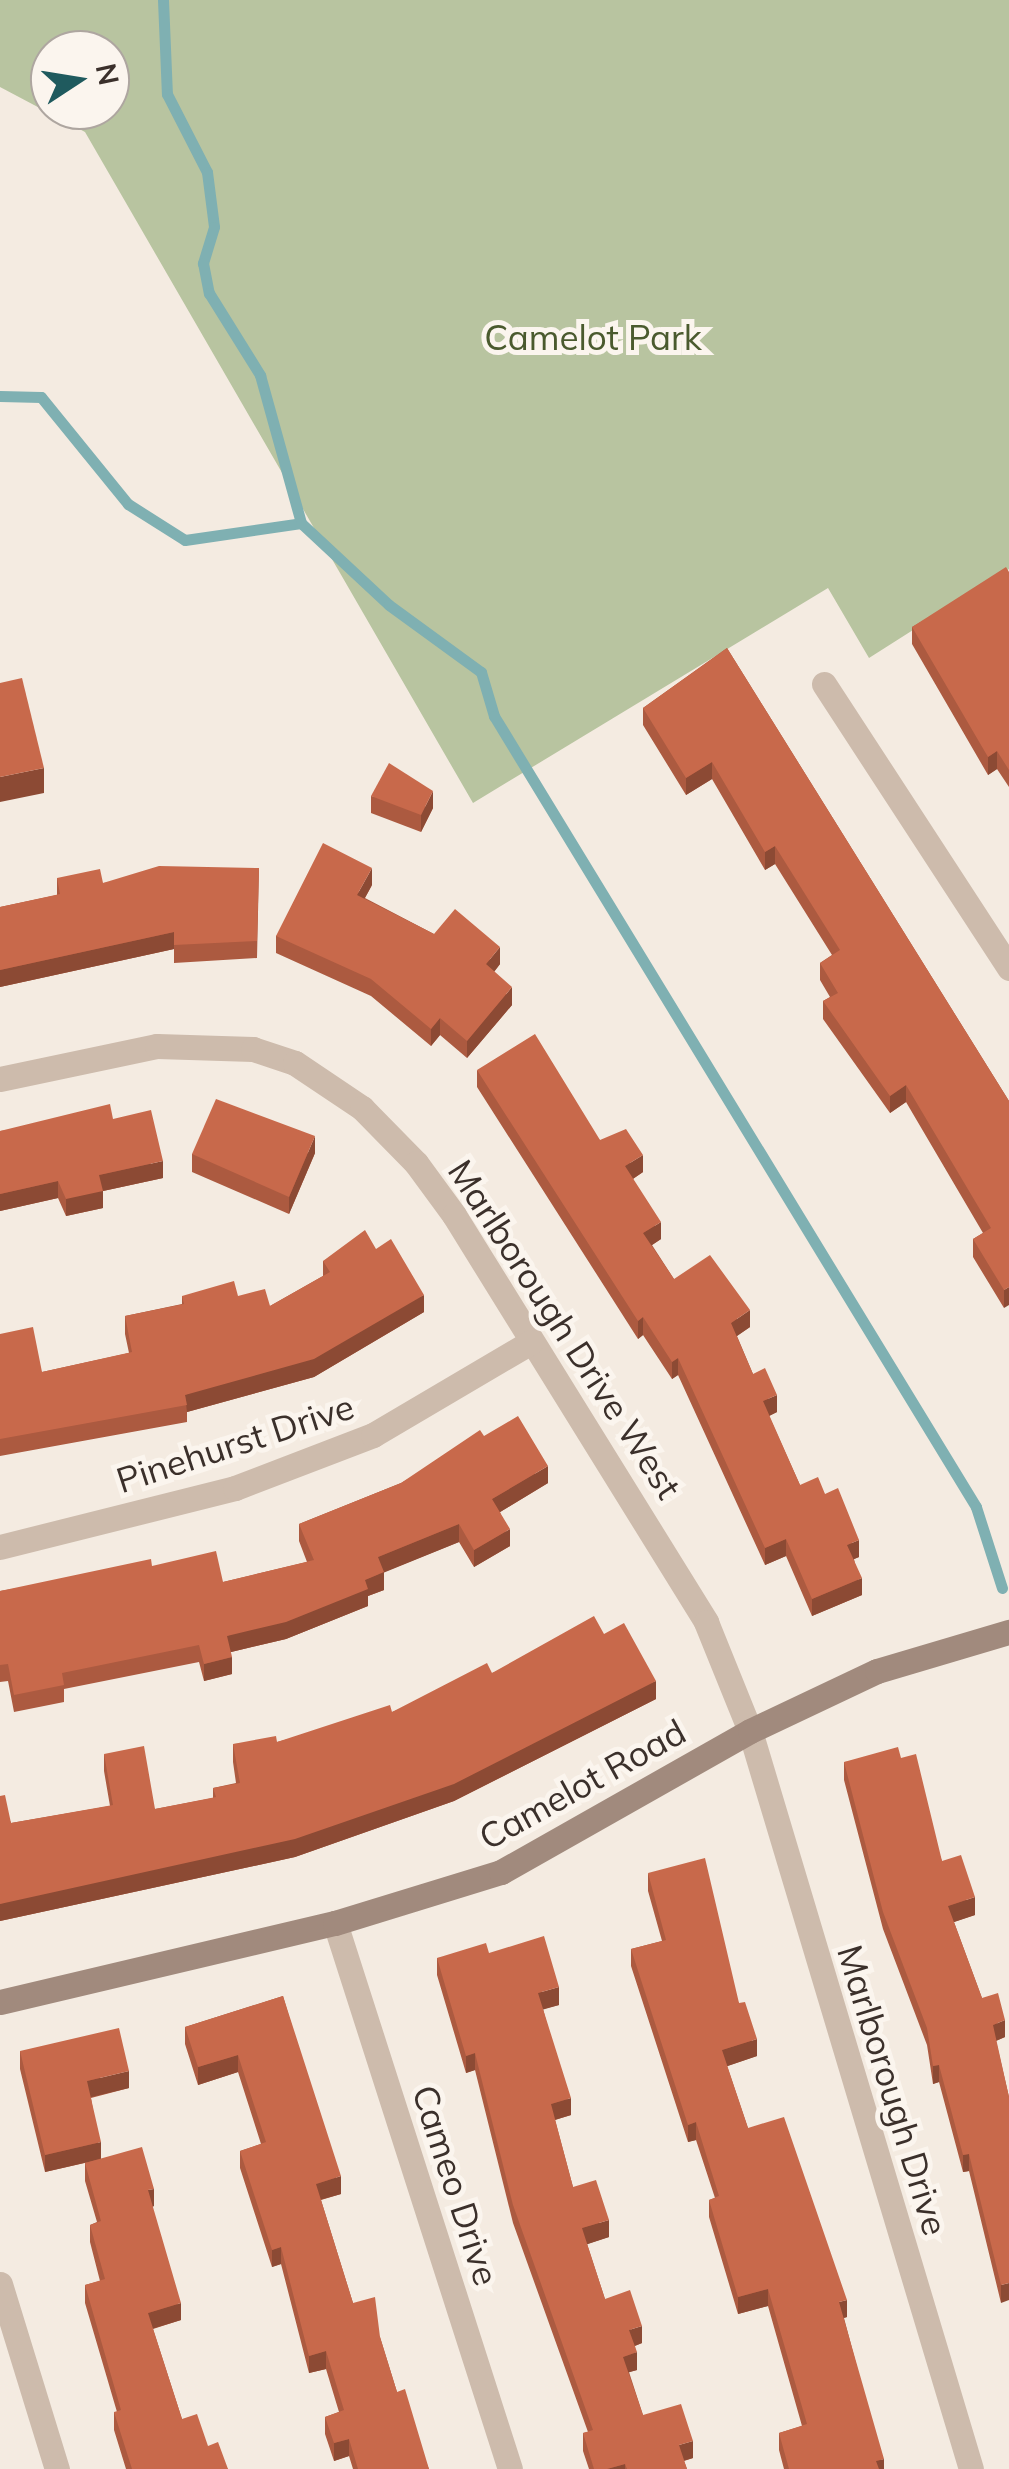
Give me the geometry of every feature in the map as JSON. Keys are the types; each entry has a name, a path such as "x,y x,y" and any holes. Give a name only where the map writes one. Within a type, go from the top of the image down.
{"street":[{"path":"824,684 1009,968"},
{"name":"Marlborough Drive West","path":"0,1079 157,1046 253,1049 295,1063 362,1108 416,1163 680,1575 750,1731"},
{"name":"Pinehurst Drive","path":"0,1546 235,1488 321,1455 441,1400 531,1342"},
{"name":"Camelot Road","path":"0,2002 335,1923 500,1872 750,1731 877,1671 1009,1632"},
{"name":"Marlborough Drive","path":"750,1731 971,2469"},
{"name":"Cameo Drive","path":"335,1923 510,2469"},
{"path":"0,2284 57,2469"}],"green space":[{"name":"Camelot Park","path":"0,0 1009,0 1009,569 869,658 828,588 473,803 81,130 130,130 130,30 30,30 30,103 0,87"}],"building":[{"path":"1006,567 1009,770 997,751 988,757 912,627"},
{"path":"727,648 1009,1101 1009,1287 1004,1290 973,1239 991,1228 906,1085 890,1096 823,1001 838,993 820,963 840,950 775,846 765,852 712,762 686,778 643,708"},
{"path":"22,678 44,768 0,777 0,683"},
{"path":"389,763 433,791 421,815 371,796"},
{"path":"323,843 372,868 357,895 434,934 455,909 500,947 486,964 512,987 467,1041 440,1018 431,1029 371,979 276,936"},
{"path":"159,866 259,868 257,941 174,945 174,932 0,970 0,907 60,894 57,878 100,869 103,883"},
{"path":"535,1034 600,1140 626,1129 643,1155 625,1166 661,1222 643,1233 674,1279 710,1255 750,1310 731,1323 753,1374 765,1368 777,1395 763,1401 800,1485 818,1477 825,1494 838,1488 859,1540 847,1545 862,1578 812,1599 786,1539 765,1548 678,1358 672,1362 643,1317 638,1321 477,1070"},
{"path":"216,1099 315,1136 289,1197 192,1154"},
{"path":"110,1104 113,1119 151,1110 163,1161 99,1175 103,1191 66,1199 58,1181 0,1194 0,1131"},
{"path":"365,1230 376,1249 391,1239 424,1295 314,1359 185,1395 187,1405 0,1439 0,1334 33,1327 42,1372 132,1352 125,1316 184,1304 182,1296 234,1281 238,1296 265,1289 270,1306 330,1272 323,1261"},
{"path":"518,1416 548,1466 492,1499 510,1529 474,1550 459,1524 378,1557 384,1572 365,1580 368,1589 286,1622 227,1636 232,1657 204,1664 199,1645 62,1673 64,1685 14,1695 8,1664 0,1665 0,1591 151,1559 152,1566 216,1551 223,1582 314,1560 299,1524 401,1483 480,1430 484,1436"},
{"path":"594,1616 604,1634 624,1623 656,1681 454,1784 295,1839 0,1904 0,1796 5,1795 11,1823 113,1805 104,1754 144,1746 155,1809 216,1797 213,1788 240,1783 233,1744 276,1736 277,1742 390,1705 392,1712 487,1663 492,1673"},
{"path":"898,1747 901,1758 916,1754 942,1861 961,1855 975,1897 948,1906 982,1998 998,1993 1005,2020 993,2025 1009,2097 1009,2283 1001,2285 969,2154 963,2155 939,2065 933,2066 927,2028 883,1912 844,1762"},
{"path":"705,1858 739,2003 745,2002 757,2039 722,2050 748,2128 784,2117 847,2300 839,2302 884,2459 876,2461 879,2469 789,2469 779,2433 807,2424 768,2289 738,2297 709,2200 719,2196 696,2122 688,2125 631,1949 666,1940 648,1873"},
{"path":"544,1936 559,1987 538,1993 571,2098 551,2104 573,2187 596,2180 609,2220 582,2228 605,2299 630,2290 642,2326 629,2330 637,2352 623,2357 643,2415 681,2404 693,2441 679,2445 687,2469 627,2469 625,2464 594,2469 583,2433 593,2430 513,2205 475,2053 466,2056 437,1958 486,1943 489,1953"},
{"path":"283,1996 341,2176 316,2184 353,2303 375,2297 380,2337 397,2392 405,2389 429,2469 358,2469 349,2439 334,2443 325,2417 344,2410 326,2351 309,2356 281,2247 272,2250 240,2151 266,2142 238,2055 198,2067 185,2027"},
{"path":"119,2028 129,2071 87,2081 101,2142 45,2155 20,2051"},
{"path":"142,2147 154,2189 148,2190 181,2303 148,2313 182,2419 197,2414 208,2446 218,2442 228,2469 132,2469 114,2412 121,2410 85,2285 105,2279 90,2225 101,2221 85,2163"}],"waterway":[{"path":"163,0 167,94 207,172 214,227 203,263 209,293 260,375 301,523"},
{"path":"0,396 41,397 128,504 185,540 301,523 389,605 481,672 494,716 976,1507 1002,1588"}]}
